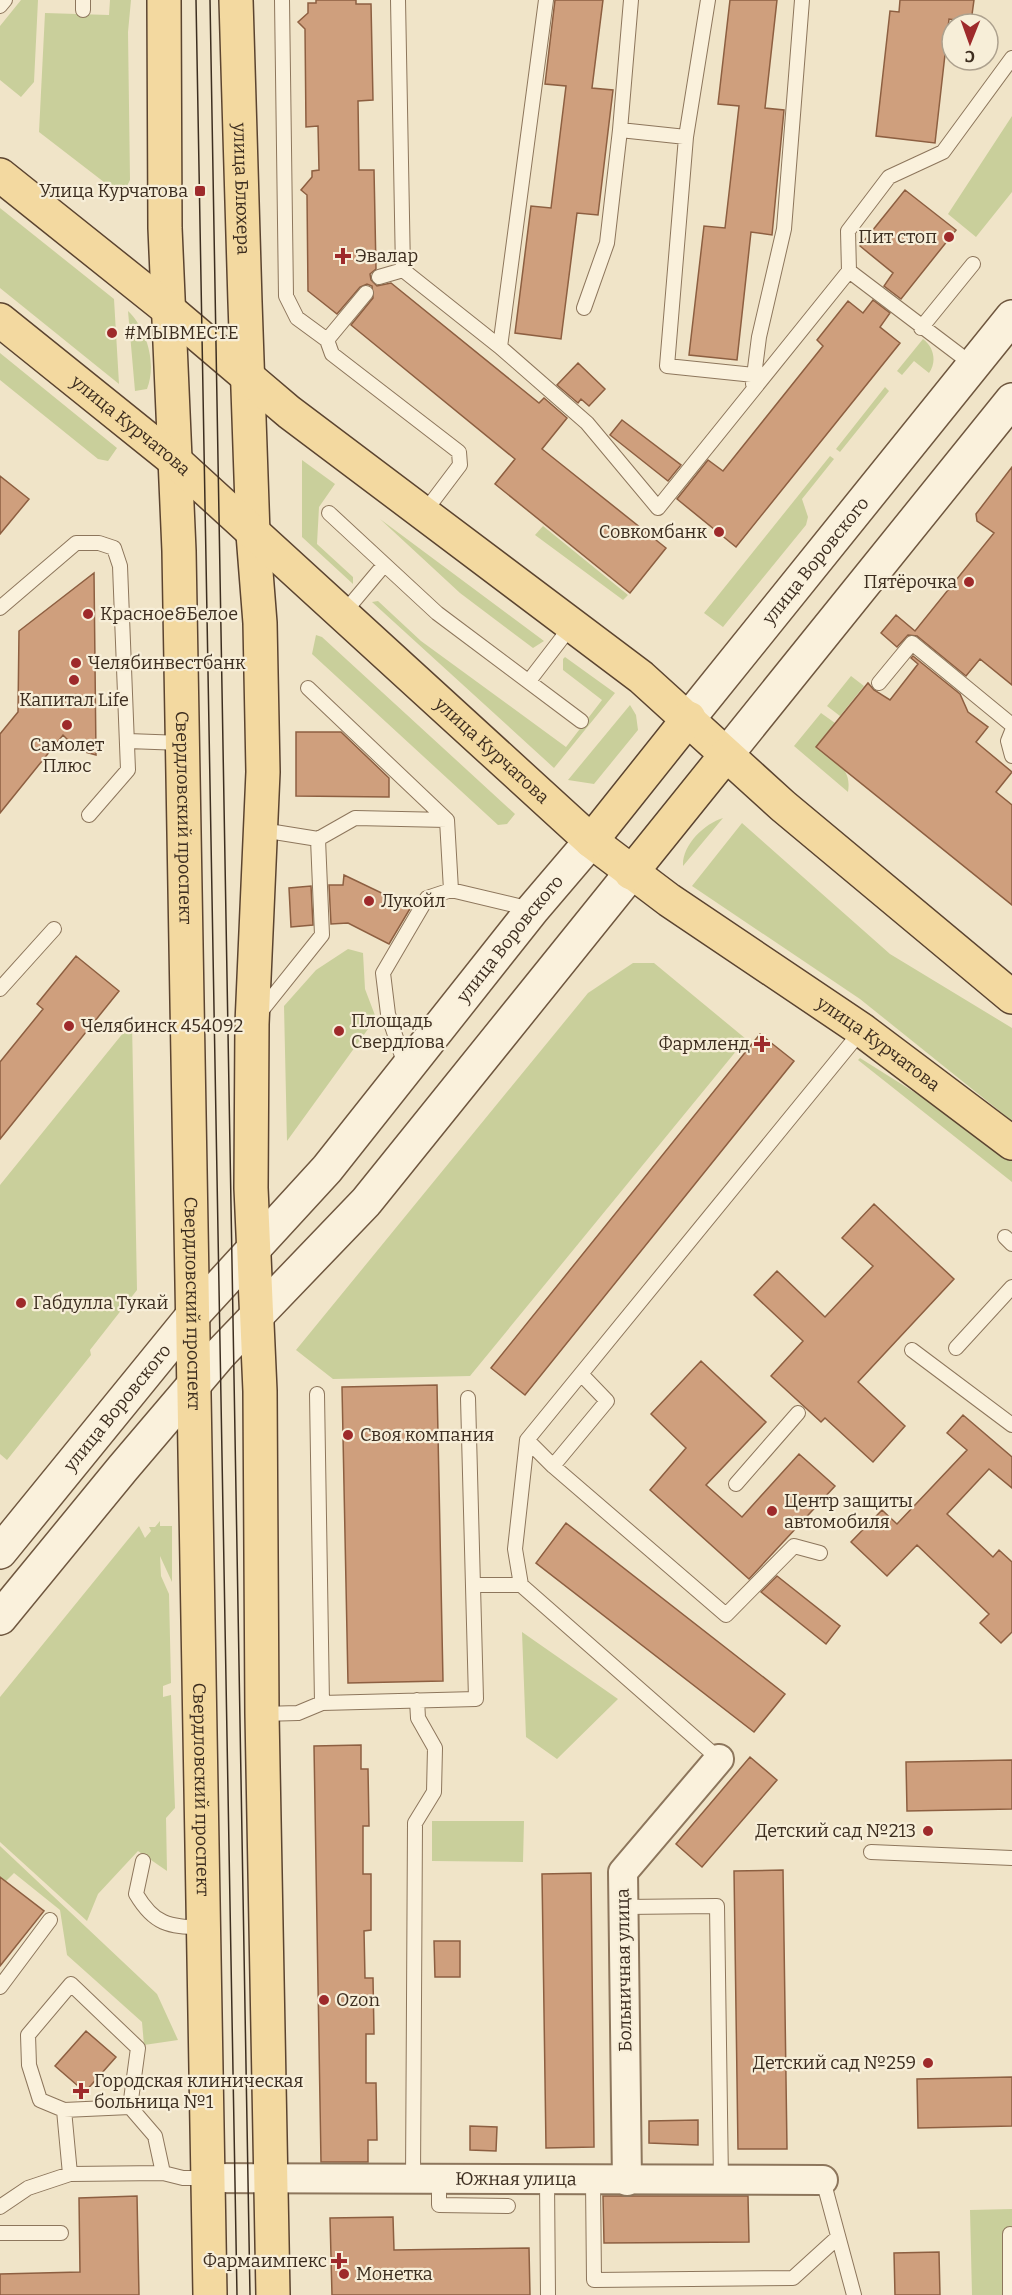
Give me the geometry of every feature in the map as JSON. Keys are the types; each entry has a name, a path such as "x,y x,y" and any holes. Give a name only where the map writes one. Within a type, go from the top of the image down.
{"main road":[{"path":"164,0 165,228 169,310"},
{"name":"улица Блюхера","path":"236,0 248,377"},
{"path":"0,175 169,310 289,412 641,677 689,718 726,755 1012,997"},
{"name":"Свердловский проспект","path":"169,310 179,551 210,2295"},
{"name":"улица Воровского","path":"0,1552 193,1315 327,1169 533,909 591,841 1012,317"},
{"name":"улица Курчатова","path":"0,320 174,460 591,841 631,873 862,1030 1012,1143"},
{"path":"248,377 253,534 260,623 263,772 252,1024 253,1252 260,1391 262,1714 273,2295"},
{"path":"0,1618 195,1384 366,1202 1012,402"}],"street":[{"name":"Больничная улица","path":"627,2181 623,1872 719,1759"},
{"name":"Южная улица","path":"208,2178 547,2181 823,2180"}],"lane":[{"path":"0,6 5,0"},
{"path":"282,0 286,296 297,318 327,340 332,354 459,452 460,465 423,514"},
{"path":"398,0 404,270 500,347 587,423 658,508 849,272 848,231 889,177 943,152 1012,58"},
{"path":"500,347 546,0"},
{"path":"584,308 607,243 621,130 631,0"},
{"path":"708,0 686,136 667,366 754,375"},
{"path":"752,391 759,337 784,229 802,0"},
{"path":"621,130 686,136"},
{"path":"921,328 973,264"},
{"path":"379,278 404,270"},
{"path":"849,272 973,365"},
{"path":"327,340 366,293"},
{"path":"329,513 437,614 581,721"},
{"path":"0,608 76,543 99,543 114,548 120,566 128,770 89,815"},
{"path":"342,615 384,565"},
{"path":"529,681 572,625"},
{"path":"879,683 912,643 1012,725"},
{"path":"308,688 447,820 451,890"},
{"path":"1012,731 1008,741 1012,756"},
{"path":"128,741 182,743"},
{"path":"262,830 318,839 355,818 447,820"},
{"path":"252,1024 322,935 318,839"},
{"path":"406,1069 388,1014 384,973 427,898 451,890 533,909"},
{"path":"0,989 54,929"},
{"path":"719,1759 521,1584 515,1549 527,1440 862,1030"},
{"path":"956,1348 1012,1287"},
{"path":"912,1350 1012,1425"},
{"path":"553,1466 607,1401 582,1375"},
{"path":"317,1394 322,1703"},
{"path":"262,1714 298,1713 322,1703 476,1699 468,1398"},
{"path":"736,1484 798,1413"},
{"path":"527,1440 553,1466 726,1614 794,1546 820,1553"},
{"path":"473,1585 521,1584"},
{"path":"417,1700 418,1718 435,1748 434,1792 416,1823 426,2180 439,2205 508,2206"},
{"path":"871,1852 1012,1858"},
{"path":"143,1861 136,1894 146,1911 162,1923 204,1928"},
{"path":"624,1907 717,1906 721,2181"},
{"path":"0,1987 50,1920"},
{"path":"130,2107 64,2110 40,2100 29,2065 28,2035 71,1984 138,2048 130,2107 155,2136 163,2173"},
{"path":"64,2110 70,2174"},
{"path":"0,2207 28,2188 70,2174 163,2173 183,2178 208,2178"},
{"path":"823,2180 837,2238 850,2272 854,2295"},
{"path":"547,2181 548,2295"},
{"path":"593,2181 594,2280 793,2278 837,2238"},
{"path":"0,2233 61,2233"},
{"path":"1010,2234 1010,2295"}],"green space":[{"path":"21,0 38,0 34,82 21,97 0,80 0,26"},
{"path":"110,0 131,0 128,32 130,180 127,186 113,189 39,132 45,13 109,15"},
{"path":"1012,116 1012,192 976,237 948,214"},
{"path":"0,208 114,299 119,384 0,288"},
{"path":"128,311 135,318 145,337 151,369 147,389 135,391"},
{"path":"923,339 930,346 934,360 929,373 914,361 902,375 897,371"},
{"path":"0,353 117,448 108,461 98,459 0,380"},
{"path":"885,387 889,391 840,452 836,449"},
{"path":"830,456 834,459 802,499 808,517 806,525 723,627 704,613"},
{"path":"302,460 335,484 319,507 317,544 353,577 353,584 302,537"},
{"path":"380,519 544,641 533,648 460,593"},
{"path":"543,526 628,595 623,600 535,535"},
{"path":"378,601 421,641 566,747 602,700 563,670 563,659 565,657 615,693 554,768 372,602"},
{"path":"316,635 322,637 515,814 507,824 498,825 312,654"},
{"path":"851,676 864,686 840,716 827,706"},
{"path":"630,705 636,715 638,730 594,784 568,780"},
{"path":"821,713 835,723 816,747 836,761 845,771 849,784 848,792 794,746"},
{"path":"723,818 683,866 690,843 702,830"},
{"path":"742,823 890,954 1012,1028 1012,1121 860,999 692,886"},
{"path":"348,949 363,953 365,989 376,1018 287,1141 284,1006 316,970"},
{"path":"633,963 654,963 746,1039 470,1376 333,1379 296,1350 588,993"},
{"path":"132,1022 137,1290 90,1350 91,1355 7,1460 0,1454 0,1185"},
{"path":"860,1058 960,1121 1012,1160 1012,1182 858,1060"},
{"path":"160,1521 160,1526 172,1526 172,1582 160,1556 161,1576 169,1594 171,1683 163,1686 163,1697 171,1695 175,1808 166,1818 167,1871 138,1851 98,1894 87,1921 0,1842 0,1697 139,1526 145,1538 151,1531 149,1527 155,1527"},
{"path":"522,1632 618,1699 557,1759 526,1737"},
{"path":"432,1821 524,1821 523,1862 432,1861"},
{"path":"0,1846 157,1994 178,2040 144,2045 142,2022 67,1955 60,1910 14,1873 3,1884 0,1881"},
{"path":"1012,2209 1012,2295 972,2295 970,2210"}],"building":[{"path":"316,0 356,0 356,4 371,4 373,100 358,101 359,170 374,170 376,269 370,274 371,280 377,286 391,283 539,403 544,398 567,418 542,449 666,548 630,593 495,484 515,459 351,325 373,298 372,286 367,284 360,287 337,314 308,291 307,195 301,190 312,177 312,171 319,170 318,126 306,127 305,29 298,22 308,13 308,3 316,3"},
{"path":"555,0 603,0 592,88 613,90 598,215 577,213 561,339 515,333 531,206 551,208 566,86 545,84"},
{"path":"730,0 777,0 765,108 784,110 772,235 751,232 737,360 689,355 704,226 725,228 739,106 718,104"},
{"path":"900,0 974,0 972,12 940,12 940,72 943,72 935,143 876,136 890,11 899,12"},
{"path":"905,190 956,230 901,299 884,286 893,273 860,246"},
{"path":"873,300 890,313 880,327 900,343 736,547 677,499 708,460 723,471 823,346 817,340 848,301 863,313"},
{"path":"578,363 605,389 589,406 581,399 578,403 557,385"},
{"path":"622,420 681,465 668,481 610,435"},
{"path":"1012,467 1012,685 980,659 966,676 917,636 908,635 897,647 881,633 896,615 915,631 994,533 977,521 976,514"},
{"path":"0,476 29,499 0,534"},
{"path":"94,573 96,755 78,750 63,735 0,813 0,734 18,712 19,631"},
{"path":"913,656 960,694 968,712 988,727 976,742 1012,772 996,792 1012,805 1012,905 816,747 868,683 874,690 890,700 918,664 911,658"},
{"path":"296,732 341,732 389,778 389,797 296,796"},
{"path":"344,875 411,907 389,944 348,923 331,924 329,885 343,885"},
{"path":"311,886 313,925 291,927 289,888"},
{"path":"76,956 119,991 0,1139 0,1062 43,1009 37,1004"},
{"path":"760,1034 794,1061 525,1395 491,1368"},
{"path":"874,1204 954,1279 858,1382 905,1426 873,1462 825,1418 821,1422 771,1376 803,1341 754,1295 777,1271 825,1317 873,1266 842,1238"},
{"path":"701,1361 766,1422 706,1485 742,1517 799,1454 835,1486 749,1579 650,1490 686,1448 651,1414"},
{"path":"437,1385 443,1681 348,1683 342,1387"},
{"path":"963,1415 1012,1457 1012,1488 989,1469 947,1514 993,1557 999,1550 1012,1562 1012,1632 1001,1643 980,1623 989,1614 917,1545 887,1576 851,1542 882,1510 897,1524 967,1450 947,1433"},
{"path":"566,1523 785,1694 754,1732 536,1563"},
{"path":"777,1576 840,1626 826,1644 761,1592"},
{"path":"361,1745 361,1769 368,1769 369,1826 363,1826 363,1874 371,1874 371,1930 364,1931 365,1978 373,1978 374,2034 366,2034 366,2083 376,2083 377,2140 368,2140 368,2162 321,2162 314,1746"},
{"path":"750,1757 777,1780 702,1867 676,1844"},
{"path":"1012,1760 1012,1809 907,1811 906,1762"},
{"path":"783,1870 787,2149 738,2149 734,1871"},
{"path":"591,1873 594,2147 546,2148 542,1874"},
{"path":"0,1877 44,1911 0,1966"},
{"path":"434,1941 460,1941 460,1977 435,1977"},
{"path":"86,2031 116,2057 85,2092 55,2066"},
{"path":"1012,2077 1012,2126 918,2128 917,2079"},
{"path":"698,2120 698,2145 649,2143 649,2121"},
{"path":"470,2126 497,2127 496,2151 470,2150"},
{"path":"137,2196 139,2295 0,2295 0,2274 80,2272 79,2198"},
{"path":"603,2196 748,2196 749,2242 604,2243"},
{"path":"393,2217 394,2250 529,2248 530,2295 332,2295 330,2218"},
{"path":"939,2252 940,2295 895,2295 894,2253"}],"tram line":[{"path":"196,0 237,2295"},
{"path":"210,0 250,2295"}],"place":[{"name":"Улица Курчатова","path":"200,191"},
{"name":"Пит стоп","path":"949,237"},
{"name":"Эвалар","path":"343,256"},
{"name":"#МЫВМЕСТЕ","path":"112,333"},
{"name":"Совкомбанк","path":"719,532"},
{"name":"Пятёрочка","path":"969,582"},
{"name":"Красное&Белое","path":"88,614"},
{"name":"Челябинвестбанк","path":"76,663"},
{"name":"Капитал Life","path":"74,680"},
{"name":"Самолет Плюс","path":"67,725"},
{"name":"Лукойл","path":"369,901"},
{"name":"Челябинск 454092","path":"69,1026"},
{"name":"Площадь Свердлова","path":"339,1031"},
{"name":"Фармленд","path":"762,1044"},
{"name":"Габдулла Тукай","path":"21,1303"},
{"name":"Своя компания","path":"348,1435"},
{"name":"Центр защиты автомобиля","path":"772,1511"},
{"name":"Детский сад №213","path":"928,1831"},
{"name":"Ozon","path":"324,2000"},
{"name":"Детский сад №259","path":"928,2063"},
{"name":"Городская клиническая больница №1","path":"81,2091"},
{"name":"Фармаимпекс","path":"339,2261"},
{"name":"Монетка","path":"344,2274"}]}
